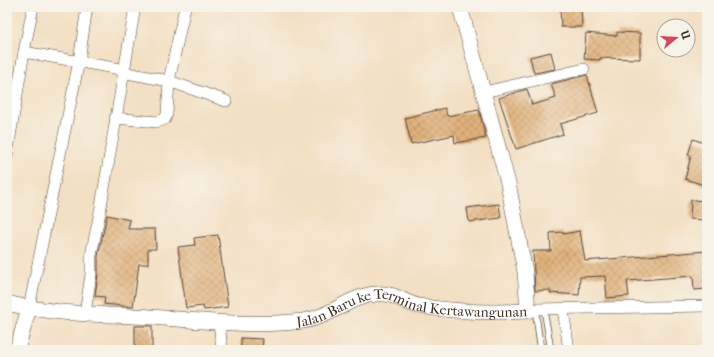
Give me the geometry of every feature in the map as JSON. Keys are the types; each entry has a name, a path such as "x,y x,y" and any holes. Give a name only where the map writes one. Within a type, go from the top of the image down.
{"main road":[{"name":"Jalan Baru ke Terminal Kertawangunan","path":"7,303 29,308 85,313 264,324 304,321 326,315 360,297 386,293 397,296 417,306 494,313 535,310 525,272 518,231 484,92 460,7"},
{"path":"17,350 29,308"}],"street":[{"path":"7,155 33,7"},
{"path":"29,308 79,61 87,7"},
{"path":"85,313 91,274 91,255 100,212 122,72 135,7"},
{"path":"115,118 162,122 167,114 169,81 185,7"},
{"path":"24,52 79,61 120,70 122,72 169,81 226,102"},
{"path":"484,92 584,70"},
{"path":"535,310 707,306"},
{"path":"563,309 569,350"},
{"path":"219,322 222,350"}],"lane":[{"path":"535,310 541,350"},
{"path":"535,310 551,350"}],"building":[{"path":"560,7 581,7 582,27 561,27"},
{"path":"617,32 640,33 640,59 584,59 586,33 617,36"},
{"path":"551,52 555,69 534,73 530,57"},
{"path":"587,75 598,113 560,124 563,134 516,149 499,98 527,89 532,105 556,98 551,84"},
{"path":"445,108 447,116 479,110 486,138 455,143 454,135 411,144 405,118"},
{"path":"693,139 707,144 707,186 685,179 691,156 688,155"},
{"path":"691,200 706,201 705,220 690,219"},
{"path":"499,204 501,218 469,222 467,208"},
{"path":"107,215 130,220 128,229 155,229 156,249 148,249 148,264 139,264 133,307 104,304 105,297 95,296 98,274 98,256"},
{"path":"580,231 585,261 707,251 707,289 694,290 693,276 627,281 629,296 607,298 605,276 580,277 579,295 550,293 550,290 535,291 533,251 551,251 550,233 563,232 563,234"},
{"path":"218,235 228,307 204,310 203,306 186,308 178,247 195,245 194,238"},
{"path":"135,326 152,326 152,350 135,350"},
{"path":"241,338 263,339 262,350 241,350"}]}
